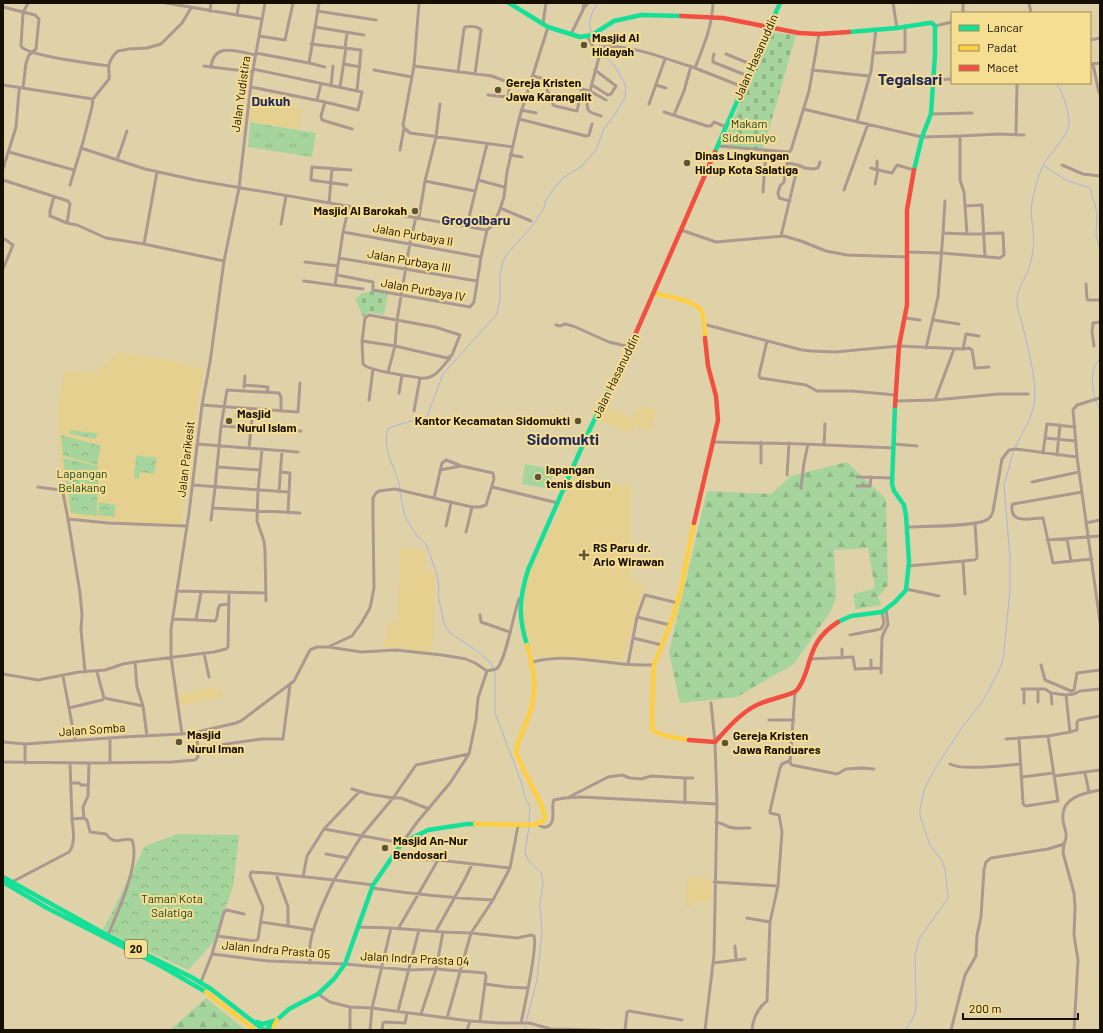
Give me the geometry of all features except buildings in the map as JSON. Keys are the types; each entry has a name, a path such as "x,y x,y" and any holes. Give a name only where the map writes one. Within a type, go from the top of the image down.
{"main road":[{"path":"508,3 548,27 580,37 589,36 614,21 632,16 651,15 712,18 799,33 819,34 897,28 929,23 932,23 935,26 935,54 931,114 922,137 907,210 907,305 899,346 896,395 892,478 895,493 903,502 908,527 908,566 906,589 884,611 840,619 816,640 803,680 795,692 754,706 743,714 715,742 676,738 657,734 653,731 654,665 678,603 688,543 716,430 718,414 716,396 708,366 702,312 696,305 653,293"},
{"name":"Jalan Hasanuddin","path":"537,824 546,816 516,754 517,747 534,700 535,683 533,662 520,620 522,592 532,559 588,433 629,349 780,3"},
{"path":"265,1030 280,1016 297,1004 318,994 334,979 345,964 372,886 390,858 402,843 420,833 452,825 467,824 526,826 537,824"},
{"name":"20","path":"3,877 183,978 209,995 254,1030"},
{"name":"20","path":"3,882 55,912 201,982 265,1030"},
{"path":"247,1017 262,1024 277,1020"},
{"path":"274,1030 277,1020"}],"street":[{"path":"3,169 17,121 19,91 22,88 26,63 36,46 39,19 35,15 3,7 4,3"},
{"path":"28,3 23,13 21,46 23,49 52,57 109,66"},
{"path":"166,3 181,4 191,8 262,20"},
{"path":"210,11 212,3"},
{"path":"237,15 239,3"},
{"name":"Jalan Yudistira","path":"240,188 253,71 265,3"},
{"path":"259,36 284,40 292,3"},
{"path":"309,63 319,3"},
{"path":"400,150 414,66 419,3"},
{"path":"543,24 546,3"},
{"path":"583,10 584,3"},
{"path":"571,34 588,3"},
{"path":"695,68 708,36 712,18 713,3"},
{"path":"894,3 897,28"},
{"path":"70,185 93,99 109,79 109,66 112,59 118,51 154,47 163,43 182,23 191,8"},
{"path":"317,12 376,20"},
{"path":"935,26 951,22"},
{"path":"873,53 905,52 905,26"},
{"path":"315,27 364,35"},
{"path":"458,72 464,29 467,27 474,27 481,30 475,74"},
{"path":"477,281 487,230 494,222 504,197 504,187 518,119 548,27"},
{"path":"857,121 869,76 876,29"},
{"path":"340,87 348,33"},
{"path":"718,146 788,152 790,150 809,91 819,34"},
{"path":"589,36 593,49 599,57 590,91"},
{"path":"311,44 362,51 357,91"},
{"path":"593,49 604,45 622,46 691,66 743,87"},
{"path":"211,67 212,58 215,54 224,50 256,54 325,67"},
{"path":"714,54 714,62 748,76"},
{"path":"726,54 753,65"},
{"path":"649,104 665,59"},
{"path":"1100,63 1091,64 1098,93 1100,92"},
{"path":"344,64 360,66"},
{"path":"204,66 253,71 362,92 358,110 251,87"},
{"path":"330,86 333,66"},
{"path":"414,66 492,76 510,83 508,96"},
{"path":"674,115 684,91 691,66"},
{"path":"374,70 412,77"},
{"path":"592,85 608,95 611,94 616,86 595,70"},
{"path":"812,70 869,76"},
{"path":"533,76 590,91 606,100"},
{"path":"933,80 951,79"},
{"path":"549,81 547,91 552,97 553,105 555,106 577,111 582,89"},
{"path":"317,100 321,84"},
{"path":"1016,134 1017,84"},
{"path":"3,85 93,99"},
{"path":"656,85 666,88"},
{"path":"488,95 525,99"},
{"path":"579,100 587,102 589,112 602,116"},
{"path":"325,102 321,116 322,120 352,129"},
{"path":"388,372 395,346 397,320 410,243 418,217 436,137 440,104"},
{"path":"803,109 922,137 1024,135"},
{"path":"521,110 536,113"},
{"path":"664,112 708,127 714,122 726,127"},
{"path":"931,114 972,113"},
{"path":"518,119 586,136 589,135 592,124"},
{"path":"844,190 868,124"},
{"path":"404,128 410,132 436,137 512,147"},
{"path":"117,160 127,131"},
{"path":"960,136 960,180 964,192 967,234"},
{"path":"468,227 475,191 487,144"},
{"path":"81,148 158,172 195,180 487,230"},
{"path":"763,192 766,150"},
{"path":"9,152 74,170"},
{"path":"510,155 522,157"},
{"path":"875,184 878,170 877,161"},
{"path":"790,200 779,198 778,193 780,186 784,182 788,163 805,168 817,169 820,162"},
{"path":"781,236 798,165"},
{"path":"871,168 892,173 897,165 914,170"},
{"path":"1062,165 1083,174 1100,176"},
{"path":"347,185 314,181 310,178 313,166 351,170"},
{"path":"329,202 332,168"},
{"path":"144,244 158,172"},
{"path":"3,180 69,202 70,206 67,223"},
{"path":"478,180 504,187"},
{"path":"425,181 475,191"},
{"name":"Jalan Parikesit","path":"182,734 171,657 173,619 193,486 202,405 210,362 224,261 240,188"},
{"path":"54,196 50,216 67,223 77,225 106,238 144,244 224,261"},
{"path":"281,224 286,196"},
{"path":"926,348 938,297 945,201"},
{"path":"965,206 982,205 985,257"},
{"path":"335,285 343,232 349,206"},
{"path":"500,208 531,221"},
{"path":"681,230 716,242 781,236 801,241 826,251 847,255 907,255 942,253 1000,258 1004,255 1002,232 983,234 943,233"},
{"name":"Jalan Purbaya II","path":"343,232 481,257"},
{"path":"3,238 13,245 3,269"},
{"path":"3,258 7,260"},
{"name":"Jalan Purbaya III","path":"339,258 477,281"},
{"path":"304,262 338,266"},
{"name":"Jalan Purbaya IV","path":"337,276 373,282 373,290 467,307 471,306 474,302 477,281"},
{"path":"304,281 363,289"},
{"path":"1086,284 1087,299 1100,300"},
{"path":"366,316 397,320 435,327 460,335 450,357 434,376 427,379 402,375 373,369 363,364 362,341 364,318 366,316"},
{"path":"905,318 920,320"},
{"path":"933,320 958,324"},
{"path":"1094,346 1092,332 1093,323 1100,322"},
{"path":"556,325 565,324 573,326 629,349"},
{"path":"703,324 802,350 821,352 899,346 972,350 975,368 989,367"},
{"path":"963,349 966,334 980,336"},
{"path":"362,341 395,346 443,357 450,357"},
{"path":"767,341 759,375 760,378 806,385 817,391 852,391 896,395"},
{"path":"935,400 954,349"},
{"path":"369,400 373,369"},
{"path":"399,393 402,375"},
{"path":"244,391 245,376"},
{"path":"414,411 420,378"},
{"path":"202,405 298,412 300,383"},
{"path":"244,385 268,387 268,392"},
{"path":"211,520 218,467 218,446 227,390 279,393 281,397 281,411"},
{"path":"896,401 935,400 999,394 1028,394"},
{"path":"1100,398 1076,405 1073,410 1077,457 1099,604 1100,622"},
{"path":"250,448 253,409"},
{"path":"824,444 825,424"},
{"path":"1043,453 1047,424 1075,426"},
{"path":"1057,455 1060,425"},
{"path":"221,426 301,431"},
{"path":"1045,438 1076,441"},
{"path":"712,442 917,446"},
{"path":"761,442 761,462"},
{"path":"787,475 789,443"},
{"path":"197,444 298,452"},
{"path":"801,488 808,444"},
{"path":"262,449 257,521 264,541 266,601"},
{"path":"908,527 974,523 988,520 992,516 1002,459 1009,450 1016,449 1077,457"},
{"path":"279,492 282,451"},
{"path":"329,647 352,636 370,608 374,588 374,498 376,493 379,490 395,489 451,503 480,507 486,505 494,479 493,473 461,466 446,460 442,463 434,498"},
{"path":"440,470 461,466"},
{"path":"218,467 260,470"},
{"path":"281,472 290,473 288,513"},
{"path":"1032,482 1079,472"},
{"path":"857,477 892,478"},
{"path":"857,486 870,486 871,477"},
{"path":"193,486 288,492"},
{"path":"38,487 60,490 63,493 80,593 82,615 81,630 85,672"},
{"path":"492,487 558,503"},
{"path":"1082,492 1013,504 1012,512 1016,518 1020,519 1042,518 1053,563 1092,559"},
{"path":"446,526 451,503"},
{"path":"466,532 472,507"},
{"path":"213,508 300,513"},
{"path":"68,519 108,523 186,526"},
{"path":"1086,523 1100,520"},
{"path":"908,566 974,560 977,556 974,523"},
{"path":"1047,540 1100,536"},
{"path":"1067,539 1071,561"},
{"path":"963,562 965,594"},
{"path":"906,589 939,596"},
{"path":"177,592 266,593"},
{"path":"196,620 201,592"},
{"path":"198,748 262,739 283,739 290,685 295,679 310,650 317,647 339,648 361,652 396,650 461,658 475,663 487,671 493,670 499,666 504,653 522,592"},
{"path":"3,674 38,680 85,672 97,672 135,662 226,649 228,647 229,593"},
{"path":"628,664 637,617 645,596 678,603"},
{"path":"173,619 215,621 217,618 218,606 229,604"},
{"path":"850,635 881,629 884,623 884,611"},
{"path":"881,674 882,637 888,624 884,611"},
{"path":"480,615 481,622 510,632"},
{"path":"637,617 670,625"},
{"path":"633,638 662,645"},
{"path":"842,650 842,658"},
{"path":"204,653 209,678"},
{"path":"810,659 842,658 853,655 855,668 881,668"},
{"path":"533,662 542,659 582,659 654,665"},
{"path":"871,660 871,669"},
{"path":"135,662 137,687 143,706 147,736"},
{"path":"1041,665 1045,680 1071,691 1076,687 1077,673 1100,670"},
{"path":"324,829 402,843 450,783 469,754 476,720 478,698 487,671"},
{"path":"97,672 104,698"},
{"path":"63,676 75,740"},
{"name":"Jalan Somba","path":"3,742 24,744 197,732 239,722 290,685"},
{"path":"1024,703 1023,689 1045,689 1051,693 1066,695 1074,694 1080,691 1100,689"},
{"path":"1038,689 1038,702"},
{"path":"789,761 794,720 795,692"},
{"path":"1051,693 1052,704"},
{"path":"1066,695 1070,732"},
{"path":"69,708 100,701 104,698 143,706"},
{"path":"705,1030 715,935 714,882 717,804 715,742 711,704"},
{"path":"1006,739 1048,736 1070,732 1078,730 1077,722 1079,720 1100,716"},
{"path":"769,720 794,720"},
{"path":"3,762 89,763 172,762 195,760 198,758 197,732"},
{"path":"1048,736 1058,801"},
{"path":"110,738 110,762"},
{"path":"1020,738 1024,805 1058,801 1066,804"},
{"path":"24,744 25,763"},
{"path":"310,963 310,944 325,900 334,880 362,835 393,798 416,766 469,754"},
{"path":"789,761 792,765 837,774 846,769 874,769"},
{"path":"752,1030 757,1013 761,1006 767,1001 766,986 770,922 778,886 782,832 778,815 769,812 781,765 789,761"},
{"path":"12,882 69,852 72,847 70,763"},
{"path":"89,763 87,799 83,806 84,818 87,820 90,833 106,834 111,840 116,841 129,839 132,840 133,844 133,863 122,904 110,938"},
{"path":"950,764 955,766 970,767 1021,764"},
{"path":"1022,777 1085,773 1100,770"},
{"path":"1085,773 1089,792"},
{"path":"568,798 608,776 622,775 630,778 641,779 651,776 693,778"},
{"path":"685,778 685,803"},
{"path":"71,783 79,783 81,785 88,786"},
{"path":"352,789 359,792 401,798 429,809"},
{"path":"1074,1030 1078,970 1074,935 1075,907 1072,886 1063,853 1067,834 1063,820 1064,809 1066,804 1073,798 1089,792 1100,790"},
{"path":"303,877 307,856 324,829 359,792"},
{"path":"537,824 542,827 546,827 551,824 553,820 554,800 568,798 594,797 717,804"},
{"path":"72,819 84,818"},
{"path":"716,822 732,828 750,828"},
{"path":"447,1018 471,933 493,900 510,868 518,826"},
{"path":"951,1030 966,975 976,956 977,935 981,917 984,870 986,862 991,858 1048,849 1064,844"},
{"path":"326,854 348,858"},
{"path":"390,858 438,860 510,868"},
{"path":"398,929 438,860"},
{"path":"436,931 472,864"},
{"path":"217,936 255,941 258,939 263,907 250,876 251,872 334,880 418,895 493,900"},
{"path":"276,874 288,907 288,926"},
{"path":"714,882 778,886"},
{"path":"212,954 225,911 244,914"},
{"path":"747,918 770,922"},
{"path":"261,922 314,930"},
{"path":"358,927 471,933 517,938 531,935 534,936 534,954 522,1023"},
{"path":"370,1030 372,1008 391,928"},
{"path":"398,1011 419,930"},
{"path":"421,1014 436,969 443,932"},
{"path":"735,946 736,960"},
{"name":"Jalan Indra Prasta 05","path":"201,982 212,954 268,961 345,964"},
{"path":"713,963 745,959"},
{"name":"Jalan Indra Prasta 04","path":"345,964 409,970 460,970 485,974 485,984"},
{"path":"480,1021 485,984 527,988"},
{"path":"318,994 330,1002 350,1007 398,1011 470,1021 528,1023 551,1029 600,1030"},
{"path":"350,1007 350,1030"},
{"path":"625,1030 627,1012 629,1010 682,1020"},
{"path":"382,1030 383,1023 386,1022 405,1023 407,1013"},
{"path":"467,1030 470,1021"}],"shaded area":[{"path":"252,98 302,108 300,130 249,121"},
{"path":"119,352 174,361 204,369 192,440 181,527 67,516 59,457 58,405 65,370 95,372"},
{"path":"603,406 633,418 637,411 644,406 657,411 650,431 634,425 632,433 596,420"},
{"name":"RS Paru dr. Ario Wirawan","path":"573,476 631,486 631,581 645,584 622,661 577,657 536,657 525,630 522,610 524,590 530,569 554,522"},
{"path":"399,548 425,550 425,570 436,574 432,652 393,648 383,649 388,623 397,622 400,575"},
{"path":"212,687 213,690 221,689 223,697 179,706 178,695"},
{"path":"688,877 712,879 711,902 692,902 689,908 685,906"}],"green space":[{"name":"Makam Sidomulyo","path":"768,32 796,35 763,150 722,146 760,56"},
{"path":"250,122 316,133 312,157 248,147"},
{"path":"371,291 388,294 384,315 369,312 363,317 355,298 358,298 360,294"},
{"path":"236,409 251,410 250,419 235,418"},
{"path":"70,430 97,433 96,439 70,434"},
{"path":"61,435 101,446 97,465 63,456"},
{"path":"136,455 157,458 154,474 140,472 139,479 134,478"},
{"name":"Lapangan Belakang","path":"63,458 98,466 97,516 71,513"},
{"path":"847,462 886,499 888,585 878,597 881,605 855,609 854,594 875,588 868,548 834,550 836,597 832,609 794,664 737,697 680,703 669,652 707,491 771,494 791,476"},
{"name":"lapangan tenis disbun","path":"525,464 554,470 550,489 522,484"},
{"path":"99,502 116,505 114,517 98,515"},
{"name":"Taman Kota Salatiga","path":"178,834 239,835 233,887 213,943 188,970 103,930 145,846"},
{"path":"206,998 243,1028 243,1030 170,1030"}],"waterway":[{"path":"592,33 590,29 590,21 598,3"},
{"path":"400,489 386,444 388,429 426,417 443,374 497,314 500,298 500,276 503,261 507,254 533,225 554,188 563,178 582,166 596,150 604,129 614,116 625,97 626,88 624,82 594,36"},
{"path":"1015,448 1029,421 1035,393 1031,361 1017,303 1018,292 1028,270 1033,253 1034,238 1031,214 1032,202 1042,168 1047,158 1065,135 1069,125 1065,102 1057,84"},
{"path":"1044,166 1066,180 1090,188 1097,212 1096,236 1100,249"},
{"path":"1100,358 1095,366 1092,378 1095,397 1100,410"},
{"path":"906,1030 914,1016 916,1009 915,956 919,939 948,898 945,869 942,861 930,845 920,816 924,790 934,770 963,726 982,702 998,673 1003,660 1010,591 1010,558 1004,485 1014,450"},
{"path":"400,492 407,520 417,536 426,544 437,574 439,588 438,595 444,623 449,632 477,651 491,663 493,668"},
{"path":"494,671 495,713 521,781 525,798 530,806 529,822"},
{"path":"526,1022 537,980 542,932 540,905 543,882 541,873 528,860 525,852 529,827"},
{"path":"525,1030 526,1025"}],"traffic: fast":[{"path":"509,3 548,27 580,37 592,35 614,21 641,15 681,16"},
{"path":"715,152 780,3"},
{"path":"849,32 897,28 929,23 932,23 935,26 935,54 931,114 922,137 914,170"},
{"path":"527,645 522,625 521,599 528,570 588,433 632,342"},
{"path":"838,622 851,616 882,612 895,602 906,590 909,562 906,515 904,505 894,491 892,484 895,406"},
{"path":"266,1030 289,1009 318,994 334,979 345,964 373,885 402,843 428,830 475,824"},
{"path":"3,877 105,934 193,978 211,989 264,1030"},
{"path":"3,882 47,908 161,966 206,992"},
{"path":"256,1022 263,1024 277,1020"}],"traffic: slow":[{"path":"653,293 694,304 699,308 704,318 705,338"},
{"path":"689,740 666,736 653,731 652,718 654,665 673,617 680,594 694,523"},
{"path":"475,824 532,825 542,822 545,818 542,806 516,754 519,740 531,708 534,690 532,664 527,645"},
{"path":"206,992 255,1030"},
{"path":"274,1030 277,1020"}],"traffic: jam":[{"path":"681,16 723,18 799,33 819,34 849,32"},
{"path":"632,342 715,152"},
{"path":"895,406 899,346 907,305 907,210 914,170"},
{"path":"694,523 718,420 716,396 708,366 705,338"},
{"path":"689,740 715,742 735,721 752,707 796,691 803,681 817,642 831,627 838,622"}],"place":[{"name":"Masjid Al Hidayah","path":"584,45"},
{"name":"Gereja Kristen Jawa Karangalit","path":"498,90"},
{"name":"Dinas Lingkungan Hidup Kota Salatiga","path":"687,163"},
{"name":"Masjid Al Barokah","path":"415,211"},
{"name":"Masjid Nurul Islam","path":"229,421"},
{"name":"Kantor Kecamatan Sidomukti","path":"578,421"},
{"name":"lapangan tenis disbun","path":"538,477"},
{"name":"RS Paru dr. Ario Wirawan","path":"584,555"},
{"name":"Masjid Nurul Iman","path":"179,742"},
{"name":"Gereja Kristen Jawa Randuares","path":"725,743"},
{"name":"Masjid An-Nur Bendosari","path":"385,848"}],"district":[{"name":"Tegalsari","path":"910,79"},
{"name":"Dukuh","path":"271,101"},
{"name":"Grogolbaru","path":"476,220"},
{"name":"Sidomukti","path":"563,439"}]}
